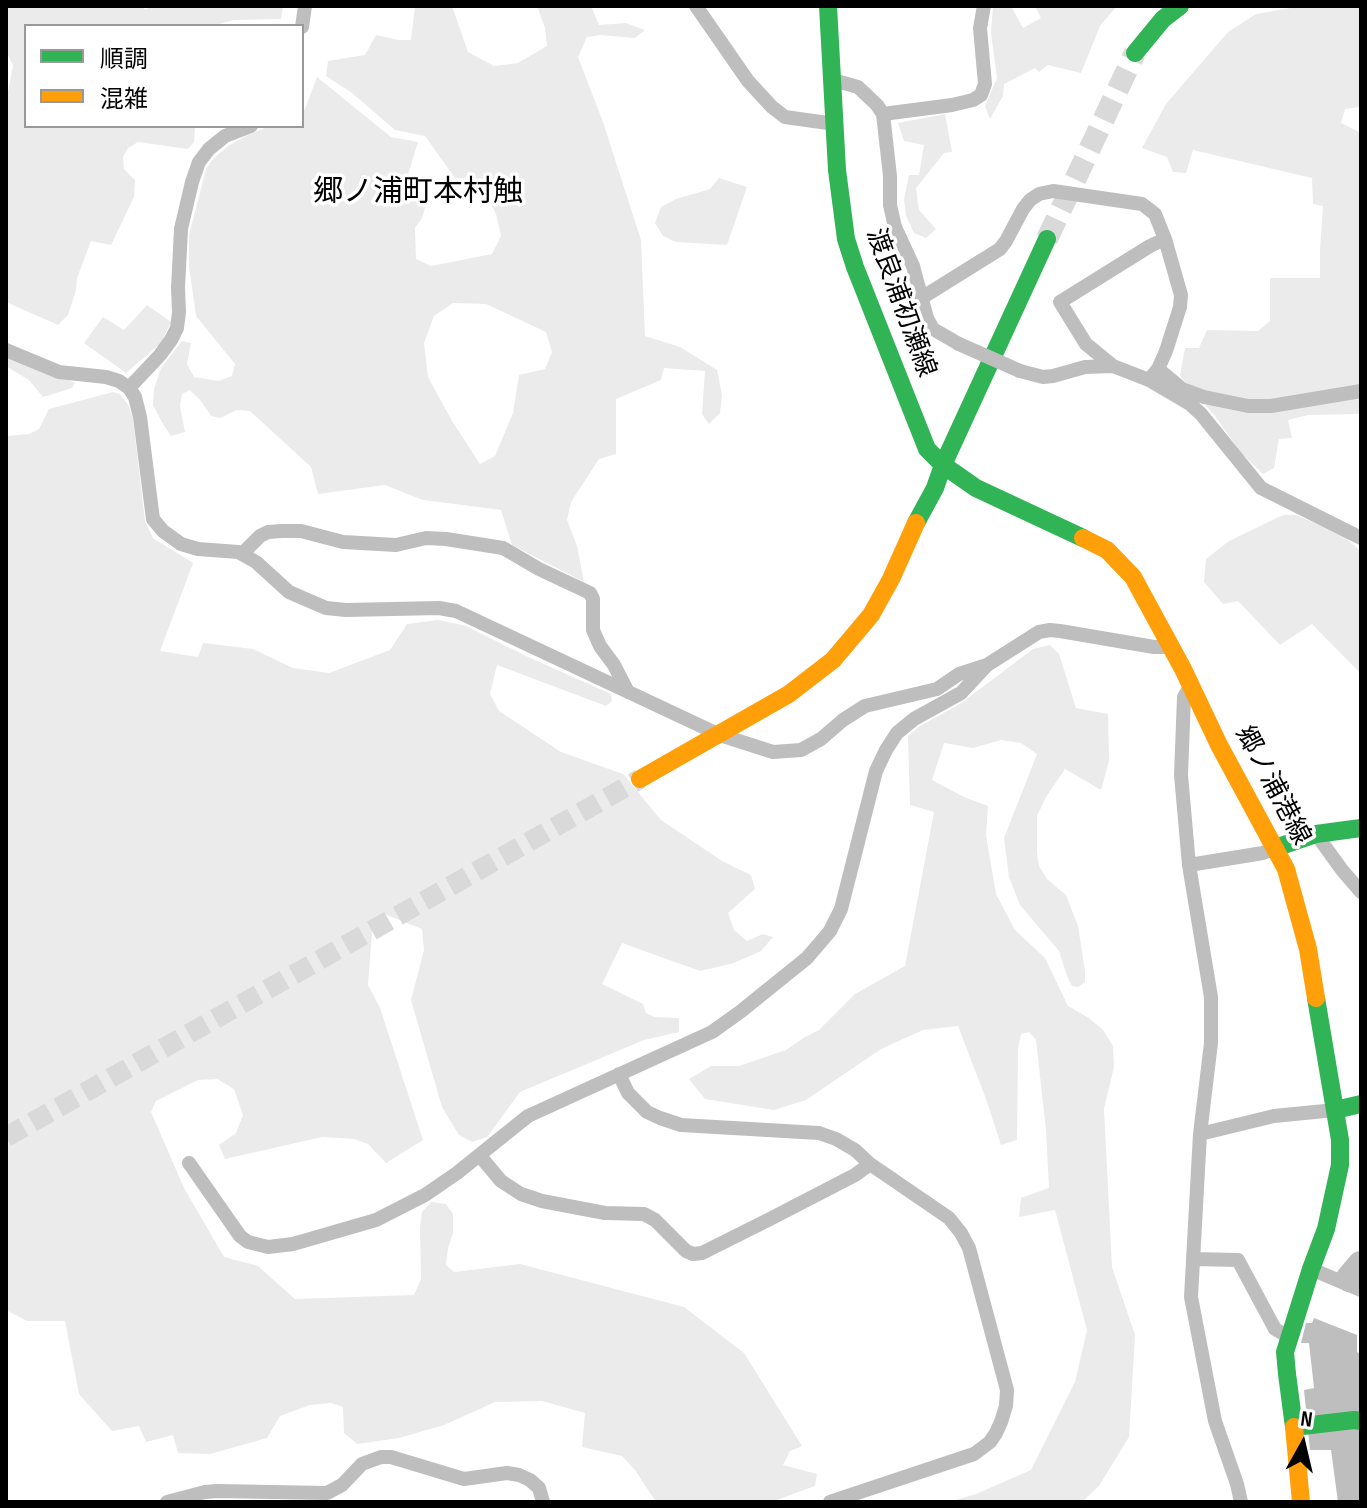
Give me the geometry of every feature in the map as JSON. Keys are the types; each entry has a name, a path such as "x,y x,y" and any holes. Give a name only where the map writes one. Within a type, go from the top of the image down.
{"main road":[{"name":"渡良浦初瀬線","path":"828,6 841,211 850,253 927,449 943,465"},
{"path":"1135,53 1163,19 1180,6"},
{"path":"640,779 789,694 833,660 871,615 935,488 1047,239"},
{"name":"郷ノ浦港線","path":"943,465 976,488 1107,550 1133,577 1286,869 1308,949 1340,1140 1340,1165 1326,1229 1285,1352 1300,1426 1301,1502"},
{"path":"1275,848 1316,834 1361,828"},
{"path":"1335,1110 1361,1104"},
{"path":"1300,1426 1361,1421"}],"street":[{"path":"696,6 748,81 772,107 785,117 835,124"},
{"path":"883,114 952,105 981,95 985,84 980,28 984,6"},
{"path":"833,80 858,87 872,98 883,114 890,205 895,227 913,266 933,329 1020,371 1043,377 1085,367 1113,366 1154,375 1204,397 1248,406 1271,406 1361,391"},
{"path":"129,388 166,347 177,328 181,229 199,162 225,136 246,128"},
{"path":"923,297 1000,249 1023,209 1039,194 1053,191 1142,204 1155,214 1181,295 1180,307 1154,375"},
{"path":"1113,366 1086,344 1060,302 1165,239"},
{"path":"6,350 59,372 106,377 129,388 135,397 140,417 153,519 181,544 198,549 238,552 256,562 289,592 326,608 439,608 456,611 720,735 773,752 801,750 865,706 937,689 959,674 987,665 1039,632 1050,630 1171,647"},
{"path":"1154,375 1201,414 1261,488 1361,538"},
{"path":"242,554 260,536 282,531 301,531 343,542 396,545 426,538 503,548 590,593 593,599 593,630 628,692"},
{"path":"189,1163 240,1236 248,1242 268,1247 293,1244 376,1220 425,1195 480,1156 528,1116 712,1032 758,998 820,944 830,931 841,909 876,771 886,750 897,733 914,719 961,693 987,665"},
{"path":"1191,685 1184,697 1181,775 1189,865 1211,997 1211,1043 1200,1134 1191,1297 1215,1421 1241,1502"},
{"path":"1316,834 1361,892"},
{"path":"1189,865 1263,853 1275,848"},
{"path":"619,1074 628,1093 647,1112 681,1125 819,1133 836,1139 949,1218 969,1248 1007,1390 1001,1422 990,1442 974,1454 830,1502"},
{"path":"1200,1134 1274,1116 1335,1110"},
{"path":"480,1156 501,1181 521,1194 605,1213 644,1214 693,1254 702,1253 755,1227 855,1175 870,1164"},
{"path":"1193,1259 1238,1260 1275,1329 1289,1337"},
{"path":"1311,1269 1361,1290"},
{"path":"167,1502 217,1491 327,1493 342,1485 362,1464 381,1457 391,1457 455,1478 507,1473 519,1475 539,1488 543,1502"}],"shaded area":[{"path":"6,6 142,6 145,10 153,6 283,6 281,19 234,20 219,24 24,24 24,128 195,128 194,142 188,149 138,142 128,148 123,157 124,169 135,180 134,197 111,245 91,241 68,315 58,325 6,302 6,102 13,66 6,50"},
{"path":"415,6 452,6 468,52 494,66 518,63 547,46 545,28 537,6 591,6 599,25 626,23 645,30 635,38 587,37 578,57 603,122 641,240 645,336 680,347 717,370 722,395 720,413 709,424 702,414 705,371 664,368 661,380 616,399 616,454 599,459 571,502 567,520 577,546 584,582 512,545 501,510 423,500 385,485 318,494 311,467 250,411 237,410 220,418 211,416 190,390 182,394 180,406 185,432 171,436 153,405 154,389 161,368 182,341 191,343 187,364 194,377 218,381 232,376 235,364 196,316 189,266 189,235 206,169 228,146 264,128 304,128 304,109 317,77 391,137 418,142 406,181 416,185 425,208 415,228 416,259 431,266 492,254 501,236 496,214 485,191 473,179 455,178 425,136 395,130 352,93 326,76 328,61 365,55 376,35 411,40","holes":["453,303 486,304 546,332 552,352 545,369 519,375 513,413 495,456 480,464 428,377 424,343 434,316"]},
{"path":"993,6 1011,6 1023,28 1041,18 1035,6 1117,6 1100,26 1081,73 1048,65 1039,72 1035,68 1004,84 1003,96 990,119 985,106 997,78 991,33"},
{"path":"1302,6 1361,6 1361,107 1345,109 1341,123 1361,133 1361,414 1308,415 1288,420 1292,438 1279,439 1274,468 1263,474 1241,453 1215,416 1180,376 1185,348 1199,348 1207,330 1258,331 1270,321 1270,278 1320,278 1323,206 1313,204 1312,178 1193,150 1186,173 1173,172 1167,157 1142,148 1166,104 1228,32 1256,14"},
{"path":"945,114 952,152 944,153 916,188 919,210 936,229 926,238 914,233 906,216 904,199 909,175 919,175 924,145 904,141 898,123"},
{"path":"719,178 747,187 727,245 676,242 663,236 655,223 661,207 710,189"},
{"path":"147,305 171,322 161,343 126,373 84,343 103,317 124,330"},
{"path":"6,354 75,383 72,388 43,397 29,380 6,366"},
{"path":"113,392 120,394 129,406 133,420 145,521 153,538 193,563 160,651 198,657 203,643 253,649 293,668 329,673 390,650 407,624 438,620 466,626 611,694 612,701 606,706 497,665 490,694 499,711 561,752 623,774 661,820 722,861 751,875 755,889 728,913 734,930 747,941 763,934 773,937 761,951 734,963 700,971 622,943 602,984 643,1004 646,1013 655,1017 679,1018 679,1032 644,1040 520,1092 487,1137 472,1142 459,1135 442,1107 411,1000 424,950 422,929 384,914 373,920 368,985 380,1008 423,1140 386,1163 368,1144 354,1139 322,1137 225,1159 219,1145 236,1133 243,1115 234,1089 217,1079 198,1080 156,1101 151,1112 184,1188 224,1257 258,1266 295,1299 414,1295 421,1279 422,1212 431,1202 446,1204 453,1214 453,1233 446,1265 454,1272 520,1264 684,1307 744,1353 802,1446 790,1451 783,1465 817,1474 815,1486 771,1502 656,1502 622,1456 582,1447 585,1413 542,1401 495,1402 444,1425 399,1438 357,1444 344,1433 343,1407 331,1403 310,1405 280,1416 267,1438 210,1454 178,1453 173,1435 146,1442 139,1426 112,1431 79,1394 65,1321 27,1321 6,1310 6,436 29,434 39,429 49,409"},
{"path":"1283,515 1296,515 1343,535 1361,554 1361,674 1312,624 1280,645 1238,601 1223,604 1204,582 1206,559 1229,541"},
{"path":"1050,645 1059,654 1076,708 1108,714 1109,761 1101,790 1065,769 1037,816 1039,866 1047,879 1066,895 1078,926 1085,982 1078,987 1072,986 1059,951 1020,905 1009,877 1004,838 1037,754 1021,743 1001,740 973,748 944,743 932,780 988,806 986,835 996,894 1015,930 1045,958 1068,1006 1103,1030 1113,1046 1114,1067 1104,1109 1112,1267 1135,1335 1129,1437 1099,1486 1082,1502 949,1502 1031,1470 1075,1382 1087,1330 1055,1210 1019,1217 1021,1198 1049,1188 1036,1040 1029,1032 1021,1034 1018,1049 1017,1140 1001,1145 958,1026 923,1030 881,1049 806,1100 774,1110 705,1099 689,1079 711,1066 739,1066 786,1050 819,1030 855,994 905,966 934,812 910,805 908,736 960,704 1033,649"},
{"path":"1314,1318 1357,1335 1357,1352 1361,1354 1361,1502 1338,1502 1331,1450 1310,1450 1304,1390 1314,1388 1309,1343 1301,1343 1306,1323 1312,1323"}],"waterway":[{"path":"1350,1278 1361,1265"}],"tunnel":[{"path":"1047,239 1135,53"},
{"path":"6,1137 640,779"}],"traffic: fast":[{"path":"828,6 837,170 846,239 927,449 943,465 935,488 916,523"},
{"path":"1135,53 1163,19 1180,6"},
{"path":"1047,239 943,465 976,488 1083,538"},
{"path":"1275,848 1316,834 1361,828"},
{"path":"1316,998 1340,1140 1340,1165 1326,1229 1285,1352 1287,1374 1294,1427 1361,1421"},
{"path":"1335,1110 1361,1104"}],"traffic: slow":[{"path":"640,779 789,694 833,660 871,615 916,523"},
{"path":"1083,538 1107,550 1133,577 1286,869 1308,949 1316,998"},
{"path":"1294,1427 1301,1502"}],"district":[{"name":"郷ノ浦町本村触","path":"418,193"}]}
